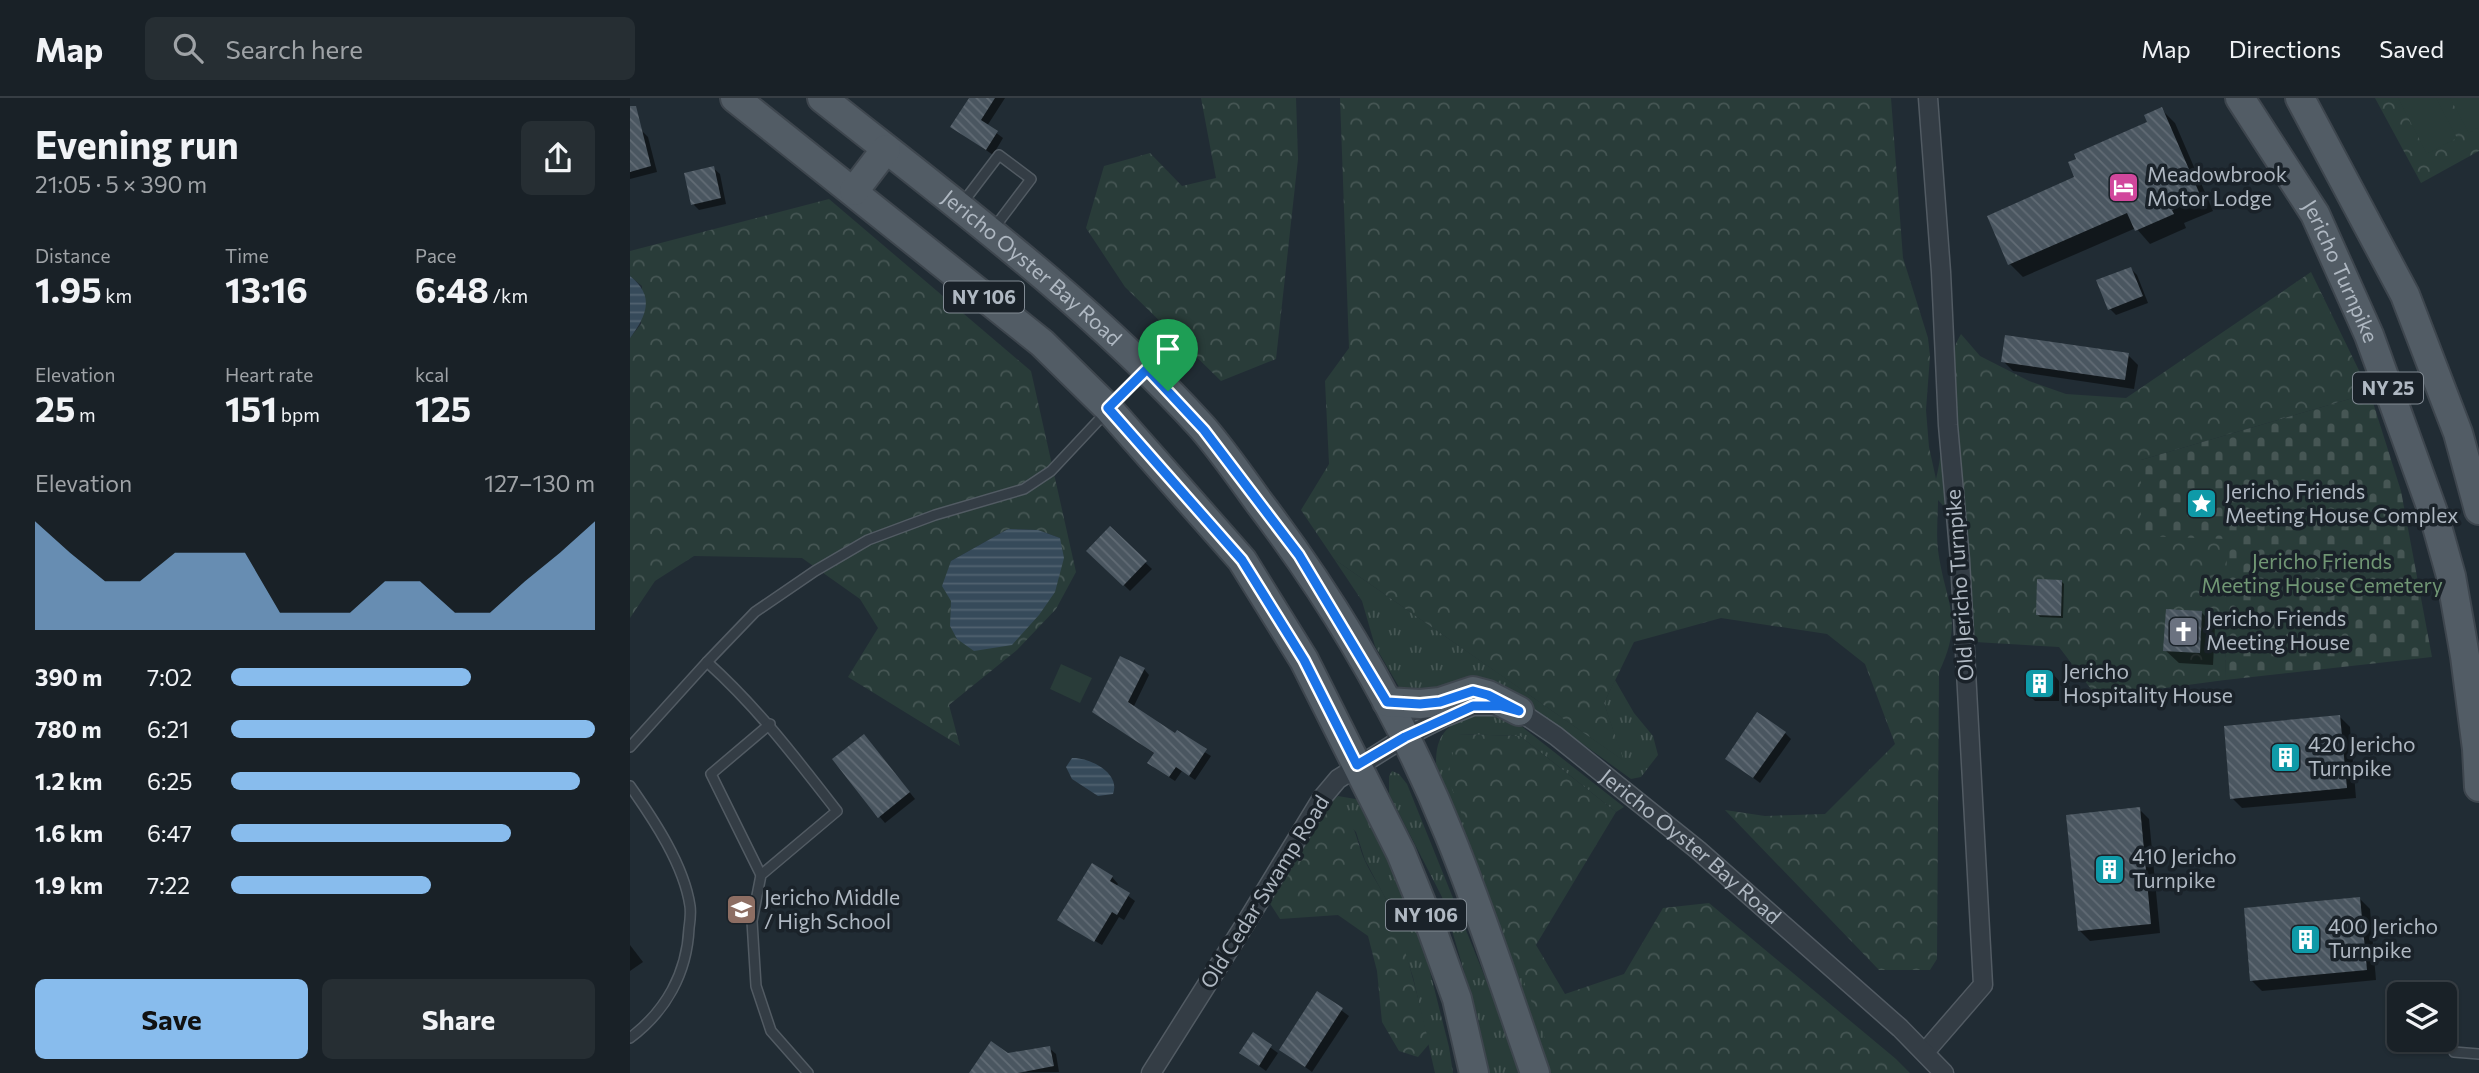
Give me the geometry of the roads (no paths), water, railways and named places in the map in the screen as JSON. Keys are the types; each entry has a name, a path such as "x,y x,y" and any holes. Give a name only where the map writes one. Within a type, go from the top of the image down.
{"main road":[{"name":"NY 106","path":"735,98 1042,343 1108,408 1242,560 1304,660 1401,853 1457,999 1474,1073"},
{"name":"Jericho Oyster Bay Road","path":"822,98 991,232 1092,317 1147,369 1204,430 1299,555 1405,737 1448,833 1535,1073"},
{"name":"Jericho Turnpike","path":"2240,98 2315,214 2369,335 2433,512 2451,576 2474,702 2479,787"},
{"name":"NY 25","path":"2300,98 2316,111 2405,295 2458,433 2479,510"},
{"path":"854,191 886,149"},
{"path":"1387,702 1430,703 1473,691 1488,695 1519,711"}],"street":[{"name":"Old Jericho Turnpike","path":"1925,1052 1983,985 1960,560 1948,425 1928,98"},
{"name":"Jericho Oyster Bay Road","path":"1405,737 1473,706 1501,706 1519,711 1556,736 1698,850 1925,1052 1944,1073"},
{"name":"Old Cedar Swamp Road","path":"1151,1073 1322,799 1338,779 1405,737"}],"lane":[{"path":"959,207 999,155 1031,179 991,232"},
{"path":"630,747 755,612 815,571 868,540 935,515 1024,489 1051,471 1147,369"},
{"path":"706,662 740,692 769,724 837,811 761,875"},
{"path":"769,724 711,774 761,875 752,921 756,986 771,1031 808,1073"},
{"path":"630,786 646,808 676,863 691,907 688,952 672,993 648,1024 630,1038"},
{"path":"2454,1052 2479,1054"}],"water":[{"path":"630,276 643,291 646,306 641,321 630,338"},
{"path":"1008,529 1038,530 1060,538 1064,558 1055,592 1012,645 974,651 957,639 950,626 951,601 942,586 951,561"},
{"path":"1072,758 1095,763 1108,773 1114,786 1113,794 1098,796 1072,779 1066,767"}],"place":[{"name":"Meadowbrook Motor Lodge","path":"2124,187"},
{"name":"Jericho Friends Meeting House Complex","path":"2202,504"},
{"name":"Jericho Friends Meeting House","path":"2183,631"},
{"name":"Jericho Hospitality House","path":"2040,684"},
{"name":"420 Jericho Turnpike","path":"2285,757"},
{"name":"410 Jericho Turnpike","path":"2109,869"},
{"name":"Jericho Middle / High School","path":"741,910"},
{"name":"400 Jericho Turnpike","path":"2305,939"}],"park label":[{"name":"Jericho Friends Meeting House Cemetery","path":"2322,574"}]}
